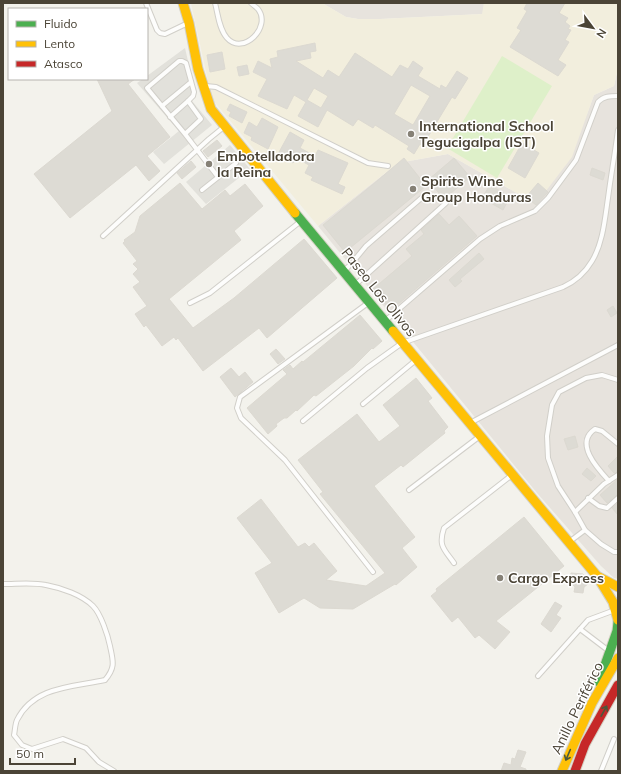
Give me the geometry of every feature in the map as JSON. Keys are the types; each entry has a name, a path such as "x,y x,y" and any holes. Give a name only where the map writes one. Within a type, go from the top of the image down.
{"main road":[{"name":"Paseo Los Olivos","path":"183,3 189,23 198,69 211,108 301,221 597,576 613,600 618,609 617,631 592,703"},
{"name":"Paseo Los Olivos","path":"597,576 618,587"},
{"name":"Anillo Periférico","path":"562,771 592,703 618,658"},
{"name":"Anillo Periférico","path":"575,771 585,744 618,685"}],"lane":[{"path":"146,3 157,30 160,33 165,34 189,23"},
{"path":"215,3 223,31 227,38 233,42 242,43 255,37 262,24 262,16 258,9 251,3"},
{"path":"170,117 193,96 186,63 182,61 179,61 147,88 148,91 162,106 170,117 218,176"},
{"path":"162,106 191,82"},
{"path":"203,86 216,87 368,163 388,166"},
{"path":"384,321 480,239 500,226 535,210 548,198 576,160 598,102 602,98 618,96"},
{"path":"185,134 200,119 188,101"},
{"path":"103,236 225,126"},
{"path":"303,420 367,368 402,343 563,287 575,281 586,270 593,259 599,242 604,224 618,130"},
{"path":"202,190 236,163"},
{"path":"344,271 366,246 426,194"},
{"path":"354,285 446,203"},
{"path":"190,303 210,293 301,221"},
{"path":"368,302 240,397 237,408 241,418 285,460 373,572"},
{"path":"470,423 618,345"},
{"path":"363,404 416,360"},
{"path":"618,380 602,376 586,378 559,392 552,405 546,436 548,458 558,486 585,530 601,544 614,552 618,552"},
{"path":"609,481 599,470 588,453 586,445 587,436 595,429 602,431 618,444"},
{"path":"409,490 480,436"},
{"path":"454,563 442,546 441,536 444,528 513,475"},
{"path":"575,512 588,498 618,475"},
{"path":"588,498 599,506 607,508 618,498"},
{"path":"569,542 585,530"},
{"path":"3,584 46,584 75,594 94,607 109,641 114,663 112,672 105,680 50,690 37,698 26,708 17,721 14,735 22,745 32,749 63,739 86,748 99,762 114,771"},
{"path":"538,676 588,620 618,609"},
{"path":"580,629 609,651"},
{"path":"601,771 614,739"}],"shaded area":[{"name":"International School Tegucigalpa (IST)","path":"191,3 322,3 346,17 358,19 380,19 482,14 484,3 618,3 618,68 614,86 594,95 572,157 536,204 448,154 398,163 318,226 212,99"},
{"path":"322,3 484,3 483,14 358,19 346,17"},
{"path":"185,48 196,96 192,101 212,125 164,164 153,152 179,131 137,83 142,80 148,80 148,75"},
{"path":"618,68 618,579 614,578 601,566 537,493 318,226 398,163 448,154 536,204 587,114 594,95 614,86"},
{"path":"230,145 250,169 206,204 186,182"}],"green space":[{"path":"502,56 552,86 497,178 447,148"}],"building":[{"path":"527,3 565,3 559,13 568,18 565,22 570,26 568,29 571,30 565,40 569,42 558,60 566,65 558,76 510,47 521,30 517,28 527,11 524,9"},
{"path":"315,43 316,51 310,52 311,58 296,61 323,78 328,70 339,77 355,53 392,77 400,65 408,69 413,61 423,68 418,76 440,89 441,85 446,88 457,71 468,78 455,99 452,97 423,145 420,144 414,154 407,149 409,146 375,125 373,128 358,119 353,126 327,110 318,127 298,116 306,102 294,95 287,109 258,96 267,79 253,72 258,61 272,68 270,59 278,57 277,51","holes":["411,85 430,96 413,125 394,114","314,88 328,96 321,108 307,100"]},
{"path":"222,52 225,69 210,72 207,55"},
{"path":"247,65 249,74 239,76 237,67"},
{"path":"97,80 134,80 128,84 170,137 147,156 160,171 149,181 136,165 70,218 34,174 112,111"},
{"path":"230,104 247,112 242,123 229,116 231,112 227,110"},
{"path":"262,118 278,127 268,149 251,140 252,137 244,133 249,122 257,127"},
{"path":"290,132 304,140 300,148 315,156 318,150 348,163 338,184 345,187 342,194 311,180 313,177 305,173 309,165 296,158 293,163 278,154"},
{"path":"217,140 222,146 208,157 203,151"},
{"path":"522,143 539,153 525,178 508,168"},
{"path":"404,158 426,186 350,248 349,247 344,251 323,225"},
{"path":"454,158 470,177 444,199 428,180"},
{"path":"191,161 196,167 182,179 177,173"},
{"path":"592,168 605,173 603,180 590,175"},
{"path":"180,183 202,209 225,190 230,196 245,184 263,206 234,231 241,240 169,299 193,328 234,298 304,239 337,278 267,338 259,328 203,371 178,338 176,340 174,337 162,346 146,325 144,327 135,314 147,306 133,287 140,282 133,274 138,269 133,264 137,261 123,243 125,241 124,240 135,232 140,216"},
{"path":"538,183 548,192 536,205 526,197"},
{"path":"490,185 510,197 503,210 482,198"},
{"path":"439,214 449,225 459,216 477,236 396,306 391,300 386,305 373,289 412,256 406,249 424,234 421,230"},
{"path":"479,253 484,259 460,279 462,281 455,287 449,280"},
{"path":"613,306 617,313 611,317 607,310"},
{"path":"360,315 382,341 373,349 372,348 354,366 316,396 314,395 297,411 296,410 287,418 284,418 276,424 277,426 268,434 247,408 287,374 283,370 290,365 293,369 302,361 303,362"},
{"path":"276,349 285,359 278,364 270,354"},
{"path":"231,368 239,377 245,372 253,382 235,397 220,377"},
{"path":"416,378 432,398 428,401 448,427 444,431 445,433 403,467 401,465 374,486 415,537 402,548 417,567 396,585 395,584 353,609 320,608 304,598 279,613 255,573 272,563 237,518 261,499 298,547 305,543 309,547 314,543 337,571 326,580 366,586 385,573 320,494 323,492 298,460 357,414 379,442 400,426 383,405"},
{"path":"575,436 578,447 568,450 564,439"},
{"path":"618,456 618,472 614,473 608,466"},
{"path":"587,468 596,476 591,481 582,474"},
{"path":"618,479 618,495 607,503 600,495"},
{"path":"618,503 618,515 612,508"},
{"name":"Cargo Express","path":"524,517 564,566 496,621 510,632 495,649 479,635 475,638 458,617 452,622 431,596 437,591 436,589"},
{"path":"571,573 583,574 588,580 588,584 584,587 583,593 574,592 575,587 570,582"},
{"path":"555,602 562,606 556,615 561,618 551,632 541,624"},
{"path":"518,750 526,752 520,767 526,769 526,771 501,771 504,763 511,765 512,758 515,759"}],"traffic: fast":[{"path":"295,213 393,331"},
{"path":"599,682 617,631 618,622"}],"traffic: slow":[{"path":"183,3 189,23 198,69 211,109 295,213"},
{"path":"393,331 597,576 613,602 618,620"},
{"path":"599,577 618,587"},
{"path":"562,771 592,703 618,658"}],"traffic: jam":[{"path":"575,771 585,744 618,685"}],"place":[{"name":"International School Tegucigalpa (IST)","path":"411,134"},
{"name":"Embotelladora la Reina","path":"209,164"},
{"name":"Spirits Wine Group Honduras","path":"413,189"},
{"name":"Cargo Express","path":"500,578"}]}
